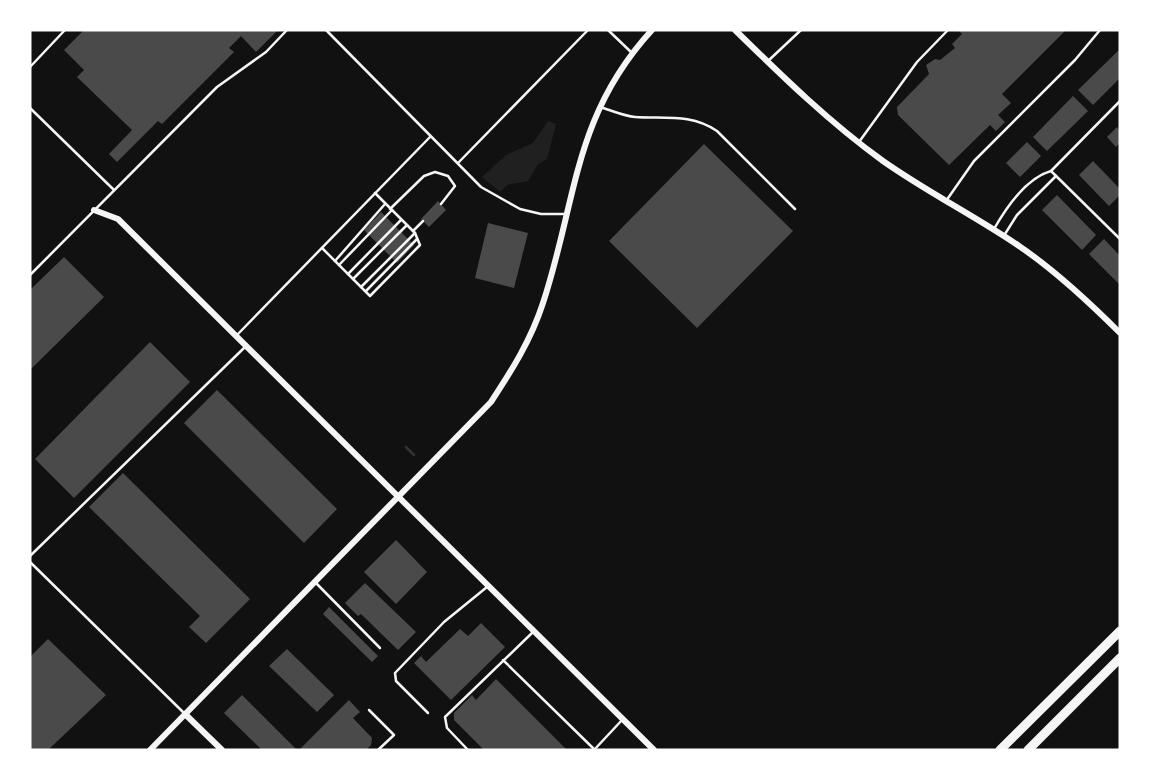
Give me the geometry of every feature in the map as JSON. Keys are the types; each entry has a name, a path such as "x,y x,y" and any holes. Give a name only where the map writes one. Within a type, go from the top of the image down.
{"main road":[{"path":"1000,750 1120,631"},
{"path":"1028,750 1120,659"}],"street":[{"path":"149,750 491,402 523,352 543,305 584,141 599,107 632,53 652,30"},
{"path":"735,30 859,142 945,203 1003,237 1083,296 1120,333"},
{"path":"94,210 118,219 654,750"},
{"path":"185,714 222,750"}],"lane":[{"path":"30,67 65,30"},
{"path":"30,275 217,87 266,52 287,30"},
{"path":"326,30 481,187 520,209 541,214 566,214"},
{"path":"457,163 588,30"},
{"path":"608,30 632,53"},
{"path":"768,62 801,30"},
{"path":"859,142 917,62 948,30"},
{"path":"945,203 974,161 1075,60 1100,30"},
{"path":"993,231 1007,207 1040,174 1051,171 1120,101"},
{"path":"599,107 631,117 681,117 711,126 795,209"},
{"path":"30,108 114,190"},
{"path":"236,336 430,136"},
{"path":"1051,171 1120,239"},
{"path":"339,265 424,176 435,172 448,176 455,186 441,204"},
{"path":"1003,237 1017,215 1056,176"},
{"path":"322,248 370,296 387,279 420,244 407,225 375,193"},
{"path":"335,261 385,204"},
{"path":"348,274 401,220"},
{"path":"361,287 424,221"},
{"path":"353,279 407,225"},
{"path":"30,556 247,345"},
{"path":"30,562 185,714"},
{"path":"315,582 380,648"},
{"path":"428,713 396,681 395,673 444,622 489,585"},
{"path":"468,750 451,733 446,717 534,631"},
{"path":"503,660 595,750 623,719"},
{"path":"369,710 394,735 378,750"}],"shaded area":[{"path":"548,121 556,124 547,159 538,164 528,181 507,185 500,192 482,177 506,155 533,143"}],"building":[{"path":"84,30 278,30 256,52 241,36 229,48 234,52 162,124 158,121 117,162 109,154 132,130 77,77 84,70 64,50"},
{"path":"958,30 1066,30 1002,94 1011,103 998,115 1005,122 996,131 990,125 949,165 898,115 897,107 929,74 926,65 935,59 940,60 955,48 952,44 962,34"},
{"path":"1120,49 1120,78 1093,105 1078,90"},
{"path":"1073,96 1088,111 1047,151 1033,137"},
{"path":"1117,127 1120,131 1120,143 1116,147 1107,137"},
{"path":"1027,142 1041,156 1020,177 1006,163"},
{"path":"704,144 793,231 697,328 609,241"},
{"path":"1093,161 1120,189 1120,195 1109,206 1079,175"},
{"path":"1057,195 1096,235 1082,250 1042,210"},
{"path":"438,201 446,210 429,227 421,219"},
{"path":"381,212 414,245 397,263 364,230"},
{"path":"488,223 528,233 514,288 475,278"},
{"path":"1104,239 1120,256 1120,285 1089,254"},
{"path":"64,257 104,297 30,370 30,290"},
{"path":"150,342 190,382 74,498 35,459"},
{"path":"217,390 337,509 304,543 184,423"},
{"path":"123,473 250,599 206,643 189,627 200,616 89,507"},
{"path":"396,540 427,572 396,604 364,572"},
{"path":"365,583 416,632 398,650 361,614 358,616 345,603"},
{"path":"329,607 378,656 372,662 323,614"},
{"path":"481,623 505,647 451,700 414,663 421,656 426,662 460,629 468,636"},
{"path":"48,639 106,695 48,750 30,750 30,657"},
{"path":"287,649 334,695 317,712 269,666"},
{"path":"496,679 567,750 484,750 454,720 454,713 472,695 476,700"},
{"path":"242,695 297,750 262,750 224,713"},
{"path":"349,700 360,712 353,718 372,738 371,745 366,750 299,750"}],"waterway":[{"path":"406,447 414,455"}]}
